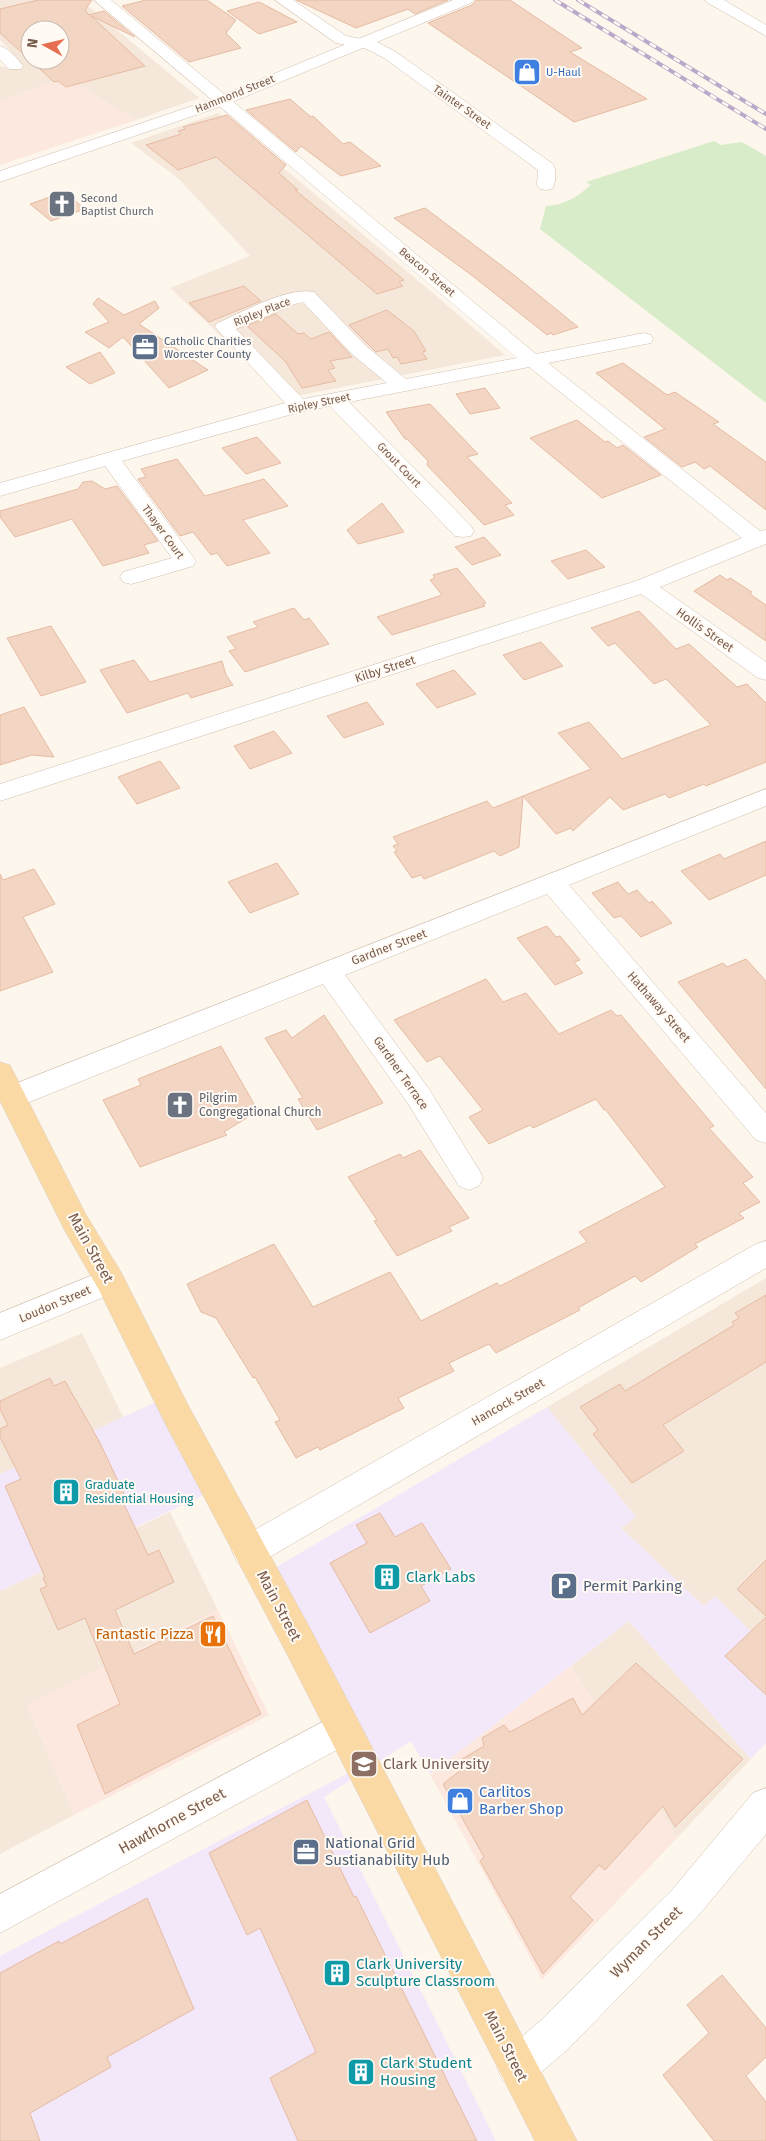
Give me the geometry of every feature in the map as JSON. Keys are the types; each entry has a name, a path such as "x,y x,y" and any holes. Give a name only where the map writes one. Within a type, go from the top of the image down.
{"main road":[{"name":"Main Street","path":"6,1085 75,1222 110,1281 177,1415 343,1728 557,2141"}],"street":[{"name":"Beacon Street","path":"102,0 533,361 761,538"},
{"path":"283,0 341,40 359,43"},
{"name":"Hammond Street","path":"0,177 223,100 466,0"},
{"path":"713,0 766,31"},
{"name":"Tainter Street","path":"359,43 371,45 390,55 547,168 546,185"},
{"path":"0,51 15,66"},
{"name":"Ripley Place","path":"298,406 224,327 290,299 307,296 359,350 402,386"},
{"name":"Ripley Street","path":"0,490 298,406 644,339"},
{"name":"Grout Court","path":"335,399 463,531"},
{"name":"Thayer Court","path":"110,458 185,561 131,577"},
{"name":"Kilby Street","path":"0,793 644,586 761,538"},
{"name":"Hollis Street","path":"644,586 766,673"},
{"name":"Gardner Street","path":"6,1085 328,971 766,797"},
{"name":"Hathaway Street","path":"552,883 766,1132"},
{"name":"Gardner Terrace","path":"328,971 419,1097 469,1178"},
{"name":"Hancock Street","path":"249,1550 766,1253"},
{"name":"Loudon Street","path":"0,1327 110,1281"},
{"name":"Hawthorne Street","path":"0,1914 343,1728"},
{"name":"Wyman Street","path":"517,2067 553,2036 685,1903 766,1806"}],"shaded area":[{"path":"0,0 81,0 199,98 136,120 64,77 0,102 0,66 13,68 20,64 20,70 70,70 70,20 20,20 20,62 0,40"},
{"path":"64,77 136,120 0,165 0,102"},
{"path":"218,113 505,355 286,398 170,288 250,256 179,179 131,143"},
{"path":"766,1278 766,1646 714,1597 704,1606 620,1528 636,1517 547,1407"},
{"path":"82,1333 123,1417 0,1474 0,1368"},
{"name":"Clark University","path":"171,1395 268,1572 547,1407 636,1517 621,1528 704,1606 715,1596 766,1646 766,1743 751,1759 629,1621 430,1774 411,1741 324,1797 496,2141 0,2141 0,1956 356,1769 210,1492 0,1591 0,1474"},
{"path":"170,1512 218,1610 27,1705 74,1815 0,1854 0,1591"},
{"path":"218,1610 269,1715 74,1815 27,1705"},
{"path":"629,1621 751,1759 677,1838 571,1666"},
{"path":"571,1666 677,1838 542,1980 430,1774"}],"green space":[{"path":"714,141 721,145 742,142 766,156 766,403 540,229 546,206 559,204 576,197 591,185 586,182"}],"building":[{"path":"38,0 92,0 85,10 89,15 104,11 135,37 91,16 145,66 66,87 58,81 54,82 41,70 70,70 70,20 20,20 20,51 0,33 0,9"},
{"path":"146,0 207,0 236,20 226,33 241,48 189,62 122,6"},
{"path":"296,0 448,0 415,14 408,9 356,28"},
{"path":"476,0 510,0 582,48 570,52 647,99 574,122 428,23 472,5"},
{"path":"259,2 297,22 259,34 227,11"},
{"path":"290,99 311,117 313,116 343,144 350,142 381,166 341,176 301,146 296,152 246,110"},
{"path":"227,115 286,165 279,173 298,190 295,190 404,280 399,282 403,286 377,294 216,157 178,170 146,145 181,134 178,131 185,129 183,127"},
{"path":"64,192 85,209 51,221 30,204"},
{"path":"425,208 514,275 578,327 547,335 474,277 394,218"},
{"path":"244,286 261,301 209,322 189,303"},
{"path":"98,298 124,315 155,301 159,308 139,324 208,370 169,388 123,337 109,348 85,332 109,322 93,304"},
{"path":"387,310 414,331 426,351 422,352 427,359 401,364 397,357 393,358 388,349 376,352 349,325"},
{"path":"276,314 298,334 304,333 311,339 329,332 352,357 330,361 335,368 328,370 336,381 302,388 285,361 247,326"},
{"path":"100,352 115,373 90,384 66,367"},
{"path":"623,363 667,395 675,392 719,422 713,424 766,462 766,510 710,466 704,469 695,462 682,467 644,437 665,429 596,373"},
{"path":"485,388 500,408 470,414 456,394"},
{"path":"430,404 478,454 467,457 512,503 505,505 514,515 484,525 427,465 428,461 405,439 386,412"},
{"path":"577,420 605,442 608,441 617,448 623,445 661,475 602,498 530,438"},
{"path":"257,437 281,463 246,474 222,448"},
{"path":"177,459 205,496 264,479 288,506 243,520 270,553 227,566 217,553 211,555 193,532 180,536 138,479 146,477 141,469"},
{"path":"92,481 105,489 117,486 158,541 144,545 149,553 103,566 72,519 15,537 0,517 0,511 78,489 83,482"},
{"path":"382,503 404,532 358,544 347,530"},
{"path":"484,537 501,555 472,565 455,547"},
{"path":"586,550 605,567 568,579 551,561"},
{"path":"457,568 486,603 483,604 485,606 392,635 377,617 442,595 430,580 435,578 433,575"},
{"path":"720,575 727,580 730,578 752,592 750,594 766,605 766,641 694,591"},
{"path":"294,608 304,620 309,618 329,644 245,672 229,651 236,649 227,637 258,627 253,622"},
{"path":"639,611 676,649 689,644 737,687 747,684 766,703 766,762 706,786 704,784 669,798 665,794 623,810 610,797 573,831 571,828 556,834 523,796 591,769 558,733 589,722 622,759 711,725 666,679 654,684 615,643 608,646 591,628"},
{"path":"51,626 86,682 41,696 7,638"},
{"path":"541,642 563,666 524,680 503,655"},
{"path":"134,660 150,682 222,661 226,675 233,685 191,698 188,693 127,713 100,670"},
{"path":"454,670 476,694 437,708 416,684"},
{"path":"367,702 384,724 344,738 327,716"},
{"path":"24,707 54,757 32,755 0,765 0,715"},
{"path":"274,731 292,753 250,769 234,746"},
{"path":"160,761 180,788 137,804 118,777"},
{"path":"523,796 519,847 500,856 494,851 424,879 421,875 412,878 394,852 397,851 393,846 398,844 393,837 487,801 493,808"},
{"path":"766,841 766,875 709,900 681,871 720,854 724,859"},
{"path":"277,863 299,894 250,913 228,882"},
{"path":"34,869 55,904 23,917 53,972 0,991 0,874 3,880"},
{"path":"618,882 628,894 637,890 649,903 652,901 672,923 641,937 621,916 614,918 592,893"},
{"path":"547,926 556,937 560,936 580,960 574,962 583,973 555,985 517,938"},
{"path":"746,959 766,981 766,1089 678,982 723,963 727,967"},
{"path":"486,979 503,1002 526,993 559,1034 611,1010 617,1016 621,1015 714,1126 709,1128 753,1177 743,1183 760,1202 739,1213 744,1218 695,1244 698,1247 641,1282 635,1276 578,1308 580,1310 496,1353 489,1344 449,1363 454,1371 398,1398 404,1408 320,1450 318,1447 296,1458 275,1422 280,1420 255,1377 253,1378 216,1318 201,1312 187,1284 274,1244 313,1307 390,1272 421,1321 497,1283 500,1286 587,1242 579,1232 665,1187 596,1099 533,1128 530,1125 489,1144 469,1117 483,1110 440,1056 427,1062 394,1020"},
{"path":"324,1015 383,1103 317,1130 298,1099 303,1098 265,1038 286,1030 292,1038"},
{"name":"Pilgrim Congregational Church","path":"221,1046 258,1111 224,1132 227,1135 140,1167 103,1100 141,1085 138,1079"},
{"path":"420,1150 469,1218 449,1227 452,1231 397,1256 374,1221 377,1220 348,1177 400,1154 403,1158"},
{"path":"766,1295 766,1362 663,1425 684,1451 632,1483 593,1434 598,1430 580,1407 620,1384 625,1391 734,1325 732,1322 739,1318 735,1313"},
{"path":"50,1378 54,1386 65,1381 100,1443 126,1498 122,1500 148,1555 159,1550 174,1582 115,1610 134,1654 213,1616 261,1714 105,1794 77,1725 120,1704 85,1618 58,1630 40,1589 47,1586 43,1578 45,1577 5,1486 21,1479 0,1437 0,1429 8,1425 0,1409 0,1401"},
{"name":"Clark Labs","path":"380,1513 395,1537 422,1523 451,1569 421,1586 430,1601 370,1633 330,1563 367,1543 356,1525"},
{"path":"766,1560 766,1616 737,1589"},
{"path":"766,1617 766,1695 725,1656"},
{"path":"636,1663 743,1759 675,1827 663,1806 605,1870 599,1865 570,1897 593,1920 543,1974 480,1861 484,1857 443,1784 461,1770 457,1762 484,1746 482,1738 504,1725 510,1732 573,1698 582,1715"},
{"path":"307,1800 477,2141 298,2141 270,2078 316,2052 260,1928 247,1935 209,1853"},
{"path":"147,1898 194,2009 107,2057 111,2067 30,2113 40,2141 0,2141 0,1973 59,1941 60,1944"},
{"path":"722,1975 766,2028 766,2057 746,2076 766,2102 766,2141 714,2141 663,2075 709,2033 687,2005"}],"railway":[{"path":"555,0 766,129"},
{"path":"578,0 766,114"}],"place":[{"name":"U-Haul","path":"527,72"},
{"name":"Second Baptist Church","path":"62,204"},
{"name":"Catholic Charities Worcester County","path":"145,347"},
{"name":"Pilgrim Congregational Church","path":"180,1105"},
{"name":"Graduate Residential Housing","path":"66,1492"},
{"name":"Clark Labs","path":"387,1577"},
{"name":"Permit Parking","path":"564,1586"},
{"name":"Fantastic Pizza","path":"213,1634"},
{"name":"Clark University","path":"364,1764"},
{"name":"Carlitos Barber Shop","path":"460,1801"},
{"name":"National Grid Sustianability Hub","path":"306,1852"},
{"name":"Clark University Sculpture Classroom","path":"337,1973"},
{"name":"Clark Student Housing","path":"361,2072"}]}
